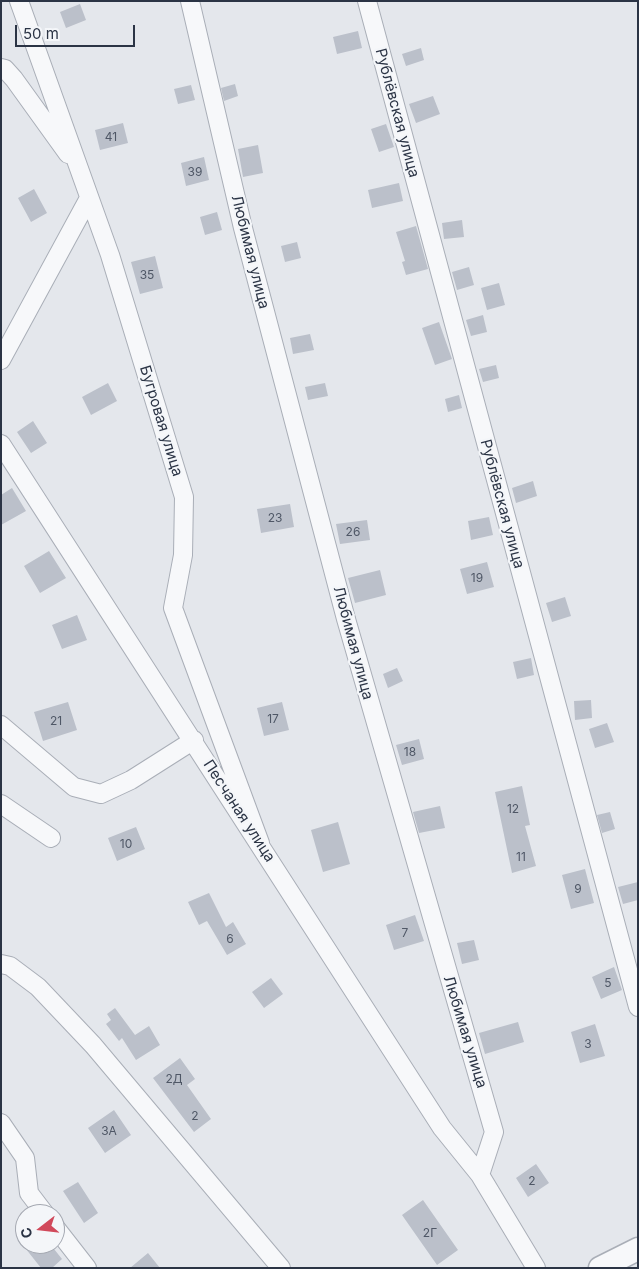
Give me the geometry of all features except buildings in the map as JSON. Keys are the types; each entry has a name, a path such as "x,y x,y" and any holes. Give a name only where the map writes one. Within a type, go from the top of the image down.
{"street":[{"name":"Бугровая улица","path":"20,1 110,255 184,497 183,555 173,608 260,843"},
{"name":"Любимая улица","path":"190,1 243,228 346,619 494,1132 480,1175"},
{"name":"Рублёвская улица","path":"367,1 638,1006"},
{"path":"1,68 5,69 14,79 80,170"},
{"path":"1,360 89,198"},
{"name":"Песчаная улица","path":"1,444 194,740 442,1128 480,1175"},
{"path":"1,725 74,787 101,794 131,780 194,740"},
{"path":"1,804 51,838"},
{"path":"4,970 38,987 93,1044 281,1268"},
{"path":"1,1124 25,1158 29,1193 37,1204"},
{"path":"480,1175 536,1268"},
{"path":"65,1240 87,1268"},
{"path":"600,1268 638,1249"}]}
